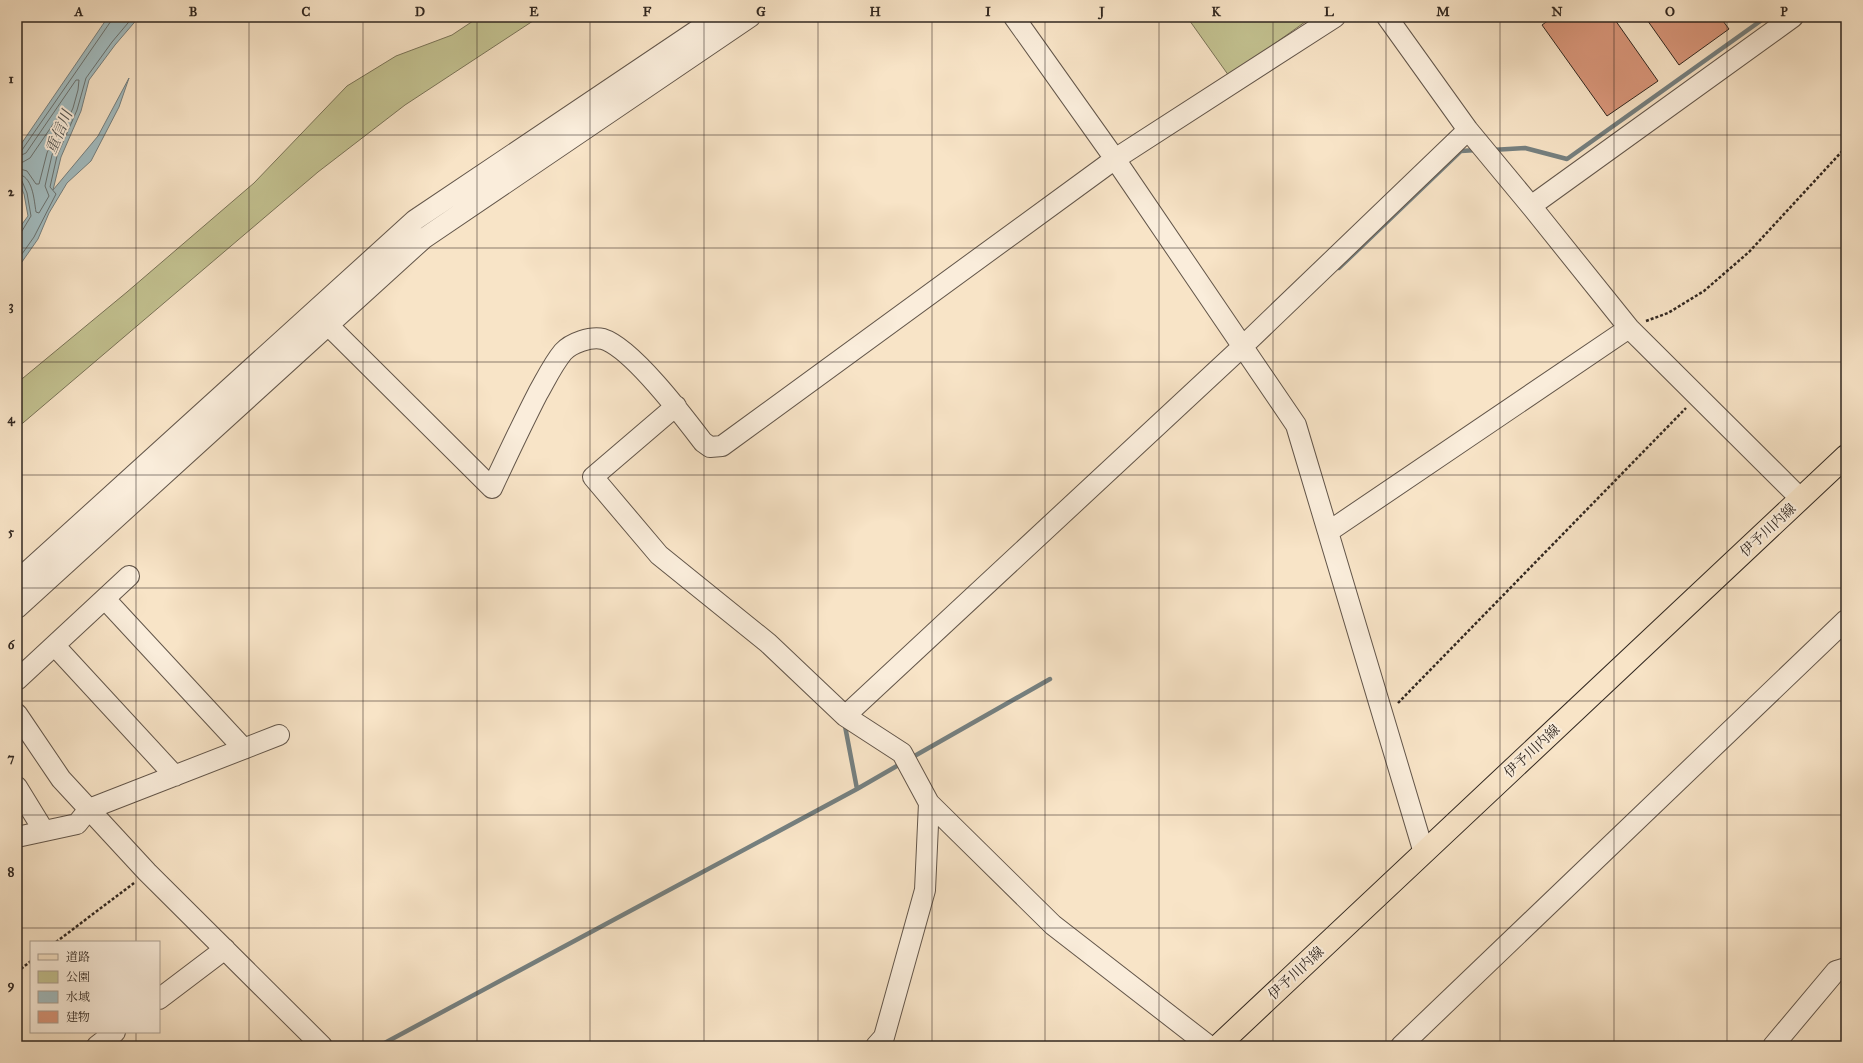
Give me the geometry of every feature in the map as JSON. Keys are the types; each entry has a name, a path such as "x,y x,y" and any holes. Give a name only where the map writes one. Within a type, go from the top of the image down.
{"main road":[{"name":"伊予川内線","path":"1218,1046 1846,456"}],"street":[{"path":"17,582 415,220 717,17"},
{"path":"17,608 423,239 750,17"},
{"path":"1014,17 1115,159 1296,425 1424,853"},
{"path":"329,326 492,488 528,412 550,371 564,351 575,343 602,339 620,349 676,406 704,442 710,447 722,446 1115,159 1335,17"},
{"path":"1387,17 1468,130 1629,328 1801,499"},
{"path":"1531,206 1793,17"},
{"path":"845,716 1242,347 1468,130"},
{"path":"1328,532 1629,328"},
{"path":"676,406 593,477 659,555 768,643 845,716 902,753 929,803 1053,925 1209,1046"},
{"path":"17,680 129,576"},
{"path":"105,599 244,749"},
{"path":"1401,1046 1846,620"},
{"path":"55,646 175,776"},
{"path":"17,714 61,779 147,872 322,1046"},
{"path":"17,837 77,824 89,809 279,735"},
{"path":"17,787 44,831"},
{"path":"886,1043 925,890 929,803"},
{"path":"160,998 224,949"},
{"path":"1773,1046 1843,965"},
{"path":"97,1046 114,1033"}],"path":[{"path":"1629,328 1668,312 1704,292 1749,252 1846,147"},
{"path":"1383,718 1698,396"},
{"path":"57,941 147,872"},
{"path":"17,972 30,962"}],"green space":[{"path":"479,17 539,17 405,105 318,172 17,428 17,383 127,292 254,183 347,86 396,56 452,35"},
{"path":"1187,17 1312,17 1229,76"}],"water":[{"name":"重信川","path":"108,17 139,17 115,45 89,80 81,111 61,157 53,190 98,136 129,78 119,107 91,161 67,183 49,213 38,239 17,269 17,231 28,216 24,194 17,179 17,150"}],"building":[{"path":"1553,17 1613,17 1658,81 1607,116 1542,25"},
{"path":"1645,17 1720,17 1729,29 1679,65"}],"waterway":[{"path":"1492,150 1525,148 1567,159 1766,17"},
{"path":"1339,268 1461,151 1477,150"},
{"path":"911,758 1050,679"},
{"path":"379,1046 857,789 845,726 847,724"},
{"path":"857,789 902,763"}]}
